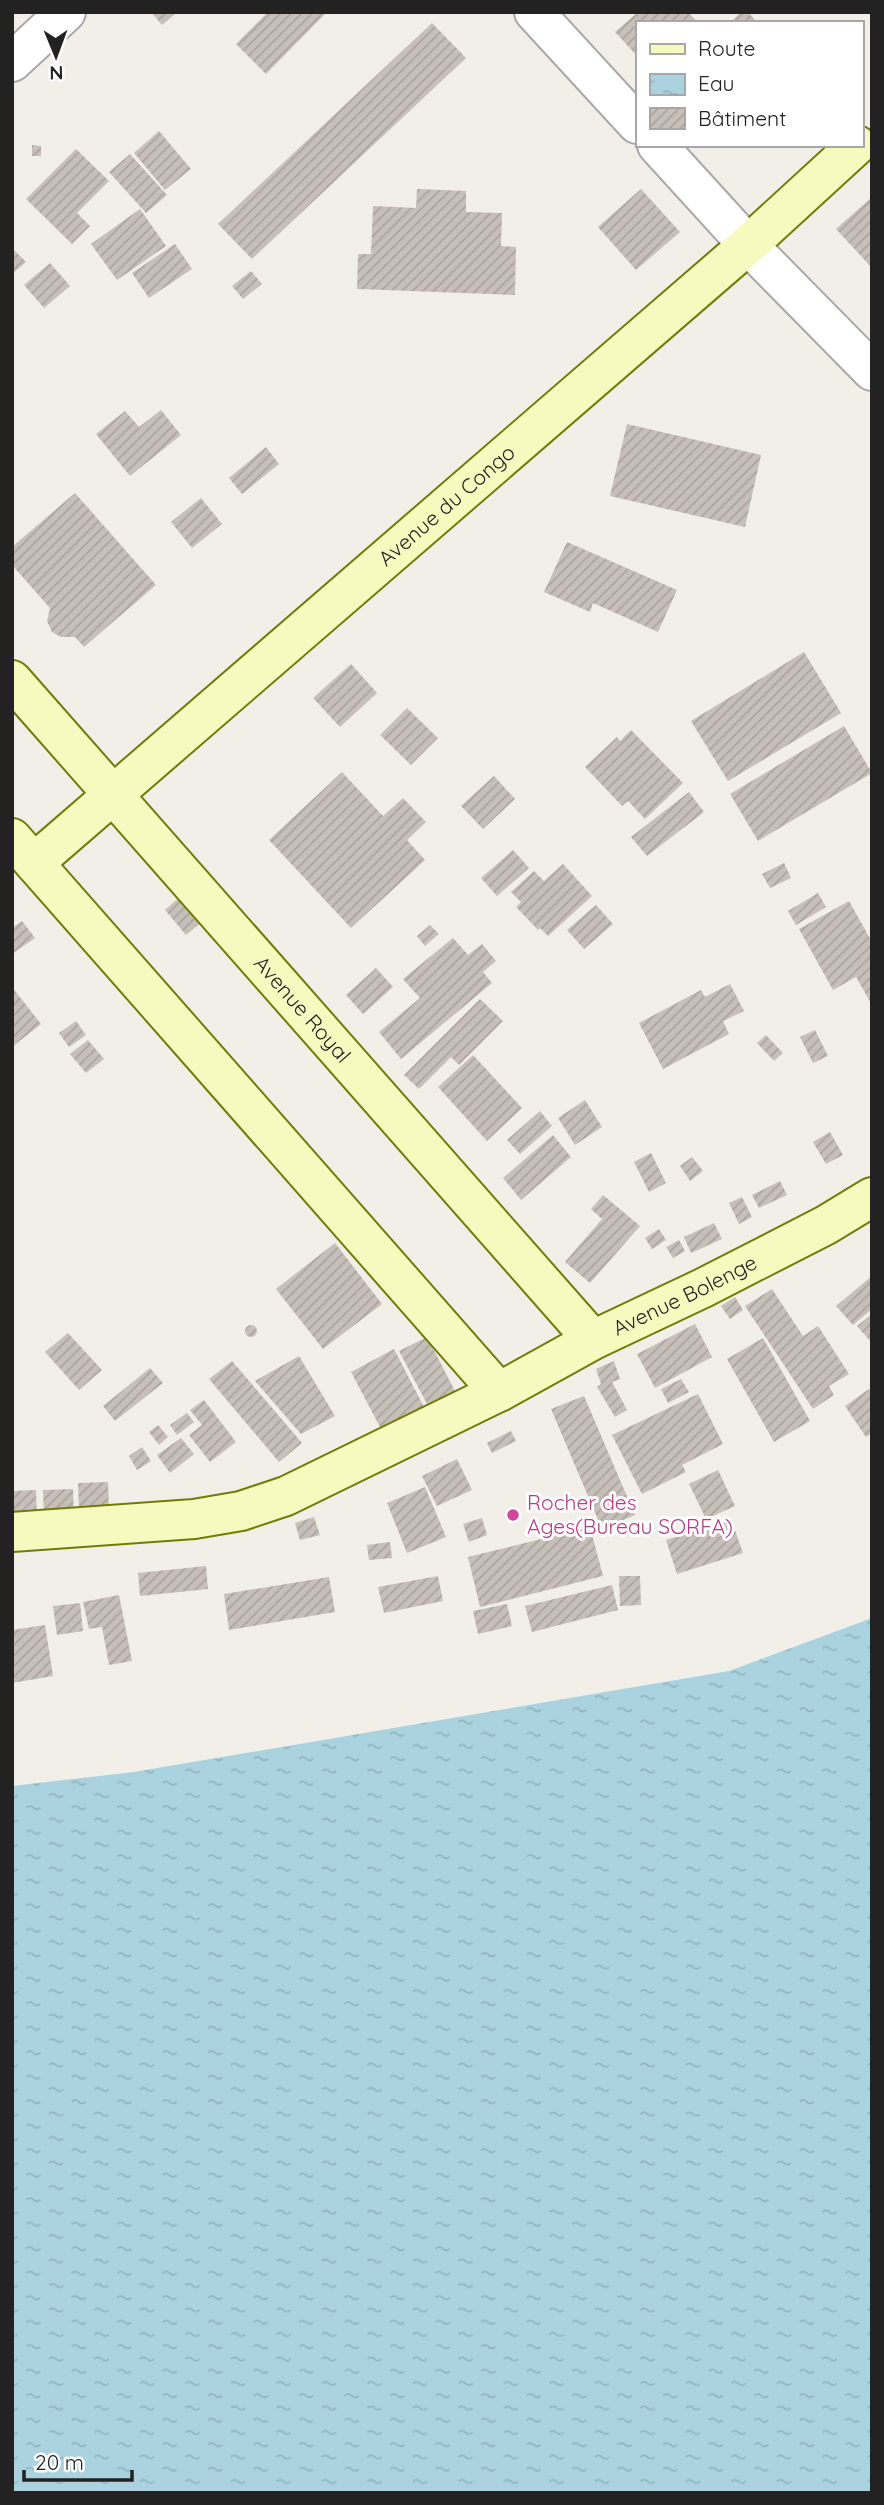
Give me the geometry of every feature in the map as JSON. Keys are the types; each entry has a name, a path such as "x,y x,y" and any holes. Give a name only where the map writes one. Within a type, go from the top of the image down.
{"street":[{"path":"12,62 66,12"},
{"path":"534,12 636,123"},
{"path":"659,147 748,245 872,371"},
{"name":"Avenue du Congo","path":"23,850 115,795 748,245 855,147"},
{"name":"Avenue Royal","path":"12,680 593,1340"},
{"path":"23,850 499,1392"},
{"name":"Avenue Bolenge","path":"12,1532 194,1519 241,1511 286,1496 499,1392 593,1340 827,1225 872,1198"}],"water":[{"path":"872,1618 872,2493 12,2493 12,1786 134,1772 729,1671"}],"building":[{"path":"151,12 177,12 162,25"},
{"path":"268,12 327,12 266,74 236,44"},
{"path":"638,12 688,12 696,21 636,21 636,55 615,32"},
{"path":"741,12 748,12 756,21 732,21"},
{"path":"432,23 466,58 252,259 218,224"},
{"path":"159,131 191,169 165,190 134,153"},
{"path":"32,145 41,146 41,156 32,156"},
{"path":"76,149 109,181 77,213 90,226 72,244 26,199"},
{"path":"130,154 167,195 146,213 109,172"},
{"path":"417,189 466,191 466,212 502,213 501,246 516,247 515,295 357,289 358,254 371,254 373,206 416,208"},
{"path":"641,189 680,232 636,270 598,227"},
{"path":"872,197 872,268 836,229"},
{"path":"140,209 166,246 117,280 91,244"},
{"path":"175,244 192,269 149,298 132,273"},
{"path":"12,248 26,262 12,274"},
{"path":"50,263 70,286 44,308 24,285"},
{"path":"251,271 262,284 243,299 232,286"},
{"path":"161,410 181,435 130,476 96,434 125,411 139,427"},
{"path":"627,424 761,455 745,527 610,496"},
{"path":"266,447 279,464 242,494 229,478"},
{"path":"75,493 156,585 84,647 75,637 61,637 52,632 47,621 50,608 12,565 12,547"},
{"path":"201,498 222,524 192,548 171,522"},
{"path":"567,542 677,590 658,632 593,603 590,612 544,592"},
{"path":"804,652 841,713 728,781 691,721"},
{"path":"351,664 377,693 340,727 313,698"},
{"path":"407,708 438,738 411,765 380,735"},
{"path":"844,726 872,773 758,841 730,794"},
{"path":"631,730 683,783 645,819 628,801 622,806 585,767 617,737 620,741"},
{"path":"342,772 383,816 403,798 426,822 407,840 425,860 351,928 269,840"},
{"path":"494,776 515,799 483,829 461,806"},
{"path":"689,792 704,812 647,856 631,837"},
{"path":"513,850 529,868 497,896 481,878"},
{"path":"784,863 791,878 770,888 762,874"},
{"path":"563,864 592,896 548,936 540,928 538,930 516,907 521,902 511,892 534,871 544,881"},
{"path":"818,893 826,907 796,925 788,911"},
{"path":"182,895 204,920 186,935 165,910"},
{"path":"849,901 872,942 872,1005 856,977 833,990 799,929"},
{"path":"596,905 613,924 584,949 567,930"},
{"path":"22,921 35,938 12,954 12,928"},
{"path":"430,925 439,934 425,946 417,936"},
{"path":"453,938 468,955 482,944 496,961 483,972 492,983 401,1059 379,1032 420,998 403,979"},
{"path":"376,968 393,987 363,1014 346,995"},
{"path":"730,984 744,1011 723,1021 729,1034 663,1069 639,1023 701,990 705,997"},
{"path":"12,987 41,1024 12,1047"},
{"path":"480,999 503,1021 459,1065 451,1057 419,1089 404,1075"},
{"path":"76,1021 86,1035 69,1047 59,1033"},
{"path":"815,1030 828,1056 813,1063 800,1037"},
{"path":"766,1035 783,1053 774,1061 757,1043"},
{"path":"88,1040 104,1059 86,1073 70,1054"},
{"path":"473,1055 522,1108 487,1141 438,1087"},
{"path":"585,1100 602,1127 575,1145 558,1118"},
{"path":"540,1111 552,1126 520,1154 507,1140"},
{"path":"830,1132 843,1155 826,1164 813,1142"},
{"path":"553,1135 571,1157 521,1200 503,1178"},
{"path":"651,1153 666,1183 649,1192 634,1162"},
{"path":"692,1157 703,1171 690,1181 680,1166"},
{"path":"780,1181 787,1195 759,1208 752,1195"},
{"path":"603,1195 640,1226 590,1283 565,1262 602,1219 591,1209"},
{"path":"742,1197 752,1217 739,1224 729,1203"},
{"path":"714,1223 722,1239 691,1253 684,1237"},
{"path":"659,1229 666,1240 652,1249 645,1238"},
{"path":"679,1240 685,1251 673,1258 666,1247"},
{"path":"335,1243 382,1304 323,1349 276,1289"},
{"path":"872,1276 872,1309 853,1325 836,1306"},
{"path":"772,1289 803,1336 818,1326 849,1374 829,1386 834,1395 813,1409 745,1306"},
{"path":"735,1297 743,1310 730,1319 721,1306"},
{"path":"872,1314 872,1343 857,1326"},
{"path":"695,1324 712,1357 655,1388 637,1354"},
{"path":"251,1325 257,1331 251,1337 245,1331"},
{"path":"68,1333 102,1370 79,1390 45,1352"},
{"path":"427,1337 455,1391 427,1404 399,1351"},
{"path":"763,1338 810,1421 774,1442 727,1359"},
{"path":"394,1349 424,1407 381,1429 351,1372"},
{"path":"299,1356 335,1416 301,1434 255,1381"},
{"path":"232,1361 302,1443 279,1462 209,1379"},
{"path":"614,1361 620,1379 612,1382 627,1410 615,1417 597,1387 601,1384 596,1369"},
{"path":"150,1368 163,1383 115,1421 103,1406"},
{"path":"681,1379 689,1392 668,1403 661,1389"},
{"path":"869,1389 872,1393 872,1433 866,1437 845,1406"},
{"path":"698,1394 723,1444 682,1465 686,1472 642,1494 612,1435"},
{"path":"584,1396 635,1515 602,1529 551,1409"},
{"path":"204,1400 236,1442 210,1462 189,1435 202,1425 190,1410"},
{"path":"187,1413 194,1422 177,1435 170,1425"},
{"path":"158,1425 168,1437 159,1445 149,1432"},
{"path":"511,1431 516,1441 492,1453 487,1443"},
{"path":"181,1438 194,1454 170,1473 157,1455"},
{"path":"142,1447 151,1461 137,1470 129,1456"},
{"path":"457,1459 472,1490 437,1506 422,1476"},
{"path":"718,1470 735,1506 706,1519 689,1484"},
{"path":"108,1482 109,1509 79,1510 78,1483"},
{"path":"425,1487 446,1537 407,1553 387,1503"},
{"path":"73,1489 74,1520 44,1521 43,1490"},
{"path":"36,1490 37,1522 12,1523 12,1491"},
{"path":"314,1517 320,1535 300,1540 295,1523"},
{"path":"482,1518 487,1535 469,1542 463,1524"},
{"path":"731,1519 743,1553 677,1574 666,1540"},
{"path":"590,1527 603,1576 480,1607 468,1557"},
{"path":"390,1542 392,1558 369,1560 367,1545"},
{"path":"206,1566 208,1589 140,1596 138,1573"},
{"path":"438,1576 443,1601 384,1613 378,1587"},
{"path":"619,1576 640,1576 641,1605 620,1606"},
{"path":"329,1577 335,1612 229,1630 224,1594"},
{"path":"612,1585 618,1610 532,1632 525,1606"},
{"path":"119,1595 132,1661 109,1665 102,1627 89,1629 83,1602"},
{"path":"80,1603 83,1631 57,1635 53,1606"},
{"path":"507,1604 512,1626 478,1634 473,1611"},
{"path":"45,1625 53,1676 12,1683 12,1630"}],"place":[{"name":"Rocher des Ages(Bureau SORFA)","path":"513,1515"}]}
